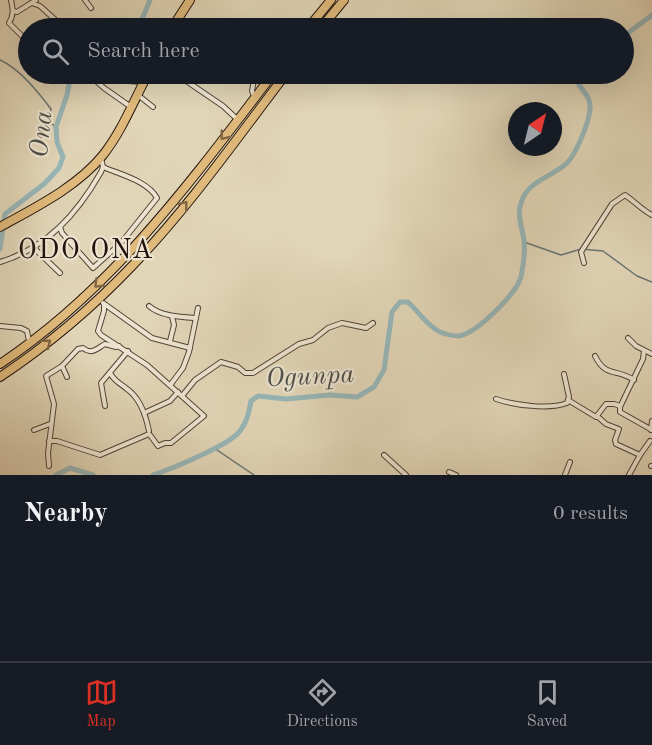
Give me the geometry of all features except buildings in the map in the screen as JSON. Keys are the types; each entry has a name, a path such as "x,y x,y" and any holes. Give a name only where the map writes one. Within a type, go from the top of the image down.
{"highway":[{"path":"178,18 190,0"},
{"path":"316,18 331,0"},
{"path":"329,18 344,0"},
{"path":"0,226 73,183 101,157 143,84"},
{"path":"0,364 29,344 80,302 141,241 265,84"},
{"path":"0,377 102,301 168,226 278,84"}],"street":[{"path":"11,0 13,18 9,23 18,32"},
{"path":"85,0 91,8"},
{"path":"13,11 17,12 34,2 53,18"},
{"path":"99,84 131,107"},
{"path":"191,84 238,119"},
{"path":"253,84 254,98"},
{"path":"137,94 153,107"},
{"path":"0,262 34,248 60,227 83,202 103,167 101,157"},
{"path":"60,227 62,233 93,268 130,232 157,198 143,185 103,167"},
{"path":"584,263 582,252 585,244 617,200 625,195 642,210 652,215"},
{"path":"130,232 141,241"},
{"path":"34,248 60,273"},
{"path":"102,301 152,338 190,348"},
{"path":"102,301 104,311 98,331 171,384 204,418 171,443 158,446 150,433 144,413 132,394 128,389 117,384 110,373"},
{"path":"148,306 154,311 172,316 196,318"},
{"path":"171,384 183,368 190,348 198,308"},
{"path":"170,341 174,325 172,316"},
{"path":"182,396 195,380 221,362 238,367 245,373 253,373 293,347 313,340 328,328 342,323 366,328 374,323"},
{"path":"0,326 21,328 27,331 30,337 29,344"},
{"path":"628,338 644,351 652,354"},
{"path":"49,466 50,423 54,404 46,376 62,366 78,349 92,351 105,344 116,347 119,345"},
{"path":"105,406 101,383 128,351"},
{"path":"644,351 634,380 620,406 620,412 651,430 652,421"},
{"path":"595,356 604,369 634,380"},
{"path":"62,366 67,377"},
{"path":"496,399 536,406 560,406 568,400 564,374"},
{"path":"144,413 170,401 178,392"},
{"path":"568,400 597,416 606,424 619,429 616,444 640,456"},
{"path":"597,416 606,404 620,406"},
{"path":"34,430 50,423"},
{"path":"49,441 57,441 100,456 150,433"},
{"path":"629,475 650,441"},
{"path":"384,455 406,475"},
{"path":"565,475 570,462"},
{"path":"449,472 456,475"}],"waterway":[{"name":"Ona","path":"142,18 150,0"},
{"name":"Ogunpa","path":"634,28 652,15"},
{"path":"0,60 18,73"},
{"path":"30,84 51,109 48,121 56,127"},
{"name":"Ona","path":"0,249 5,214 44,184 59,168 63,157 57,142 56,127 69,84"},
{"name":"Ogunpa","path":"153,475 200,456 234,437 244,424 251,401 258,396 286,399 330,395 357,397 374,387 384,370 392,312 400,302 408,302 435,329 456,336 476,328 495,312 512,293 521,277 524,240 519,216 522,200 536,183 567,163 585,130 590,104 579,84"},
{"path":"524,242 561,255 581,249 603,251 637,276 652,282"},
{"path":"214,448 254,475"},
{"name":"Ogunpa","path":"56,475 70,468 93,475"}],"district":[{"name":"ODO ONA","path":"86,249"}]}
